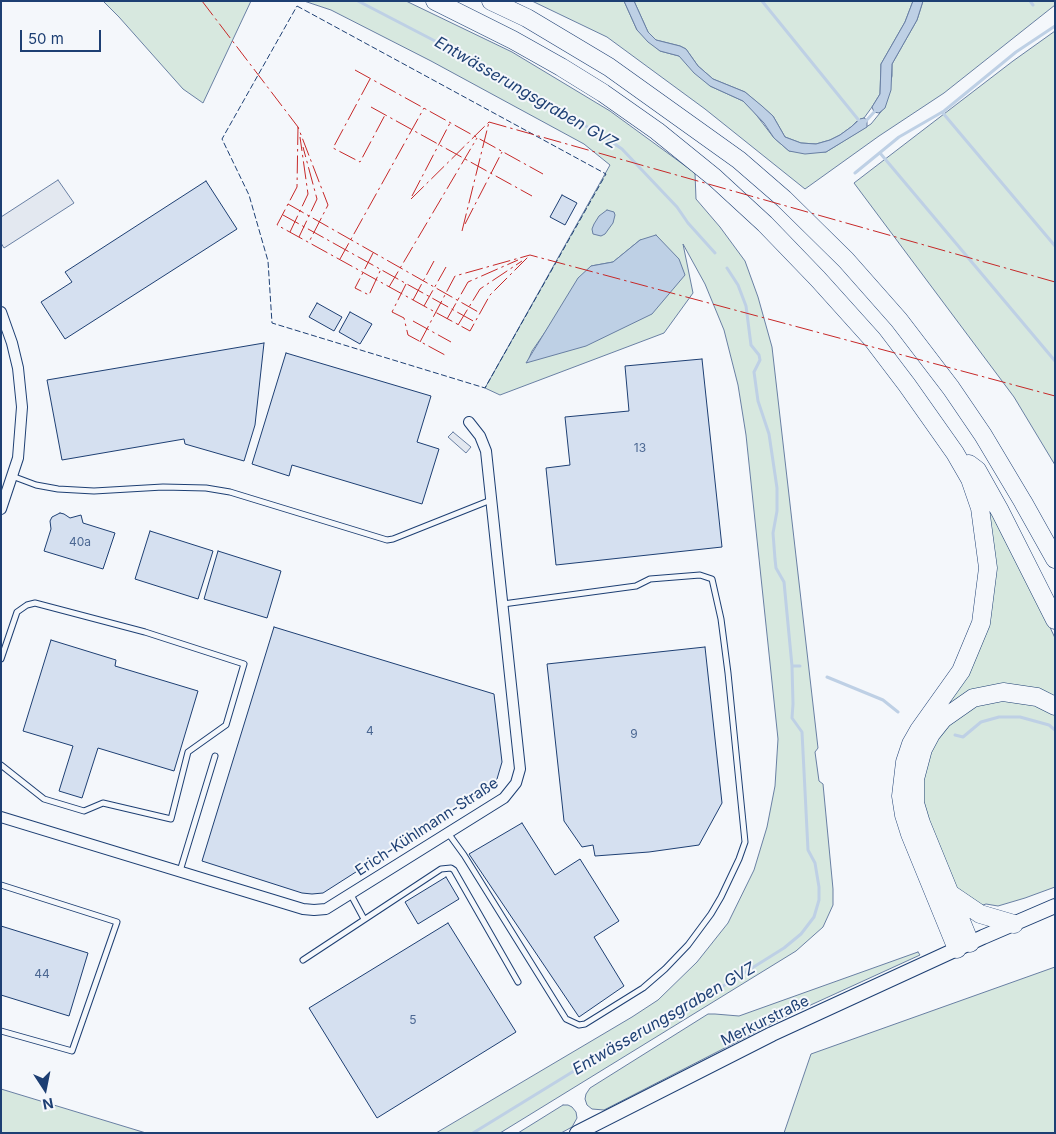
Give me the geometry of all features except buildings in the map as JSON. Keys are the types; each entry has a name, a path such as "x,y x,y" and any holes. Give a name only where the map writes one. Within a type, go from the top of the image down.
{"highway":[{"path":"436,1 513,40 594,88 657,131 715,178 765,224 872,339 955,453 970,479 980,508 988,568 985,600 980,624 961,671 911,744 905,762 901,796 910,834 964,946"},
{"path":"491,1 527,18 609,67 739,160 784,199 832,247 899,320 951,388 983,435 1055,559"},
{"path":"955,453 977,470 1055,620"},
{"path":"964,946 952,895 921,823 916,803 915,779 923,749 931,734 943,719 973,698 1003,692 1037,697 1055,706"},
{"path":"952,895 980,914 1014,924"}],"street":[{"path":"1,312 14,351 22,407 18,458 2,507"},
{"name":"Erich-Kühlmann-Straße","path":"1,818 303,909 326,909 504,798 516,783 520,769 486,451 480,436 469,422"},
{"name":"Merkurstraße","path":"577,1133 772,1034 1055,906"}],"lane":[{"path":"12,476 36,485 58,489 94,490 163,487 206,488 230,492 300,515 387,540 492,499"},
{"path":"448,833 464,855 566,1019 579,1025 585,1024 643,988 665,969 700,930 711,914 739,859 745,842 729,682 712,579 700,575 650,579 636,586 503,604"},
{"path":"1,659 17,612 27,605 35,603 145,632 244,664 226,725 188,752 171,820 103,803 84,811 44,799 1,765"},
{"path":"180,872 215,756"},
{"path":"303,960 441,869 451,868 454,870 518,982"},
{"path":"1,885 117,922 72,1051 1,1031"},
{"path":"350,893 364,918"}],"shaded area":[{"path":"103,1 251,1 203,103 183,89"},
{"path":"304,1 406,1 512,52 610,111 695,173 696,199 745,261 758,297 772,347 818,748 815,752 819,781 823,784 833,905 823,927 796,951 500,1133 436,1133 658,1000 697,962 728,923 754,870 767,827 775,786 778,739 746,435 738,385 724,330 705,284 683,244 693,293 664,333 500,395 485,388 610,165 584,144 431,61 331,10","holes":["640,240 527,363 532,351 591,266 613,262"]},
{"path":"532,1 624,1 637,30 660,51 679,56 710,86 743,101 774,138 789,151 826,152 871,124 884,108 892,76 892,64 917,20 923,1 1055,1 1055,5 944,93 879,136 805,189 705,109 607,37"},
{"path":"634,1 913,1 905,22 881,64 880,94 872,107 864,118 858,120 840,135 816,144 801,143 785,137 773,116 745,92 713,79 698,66 686,49 656,40 648,32"},
{"path":"1055,31 1055,465 1014,397 854,183"},
{"path":"58,180 74,203 4,248 1,243 1,217"},
{"path":"453,432 471,447 466,453 448,437"},
{"path":"986,503 1020,563 1055,638 1055,698 999,689 935,723 971,664"},
{"path":"1016,697 1055,710 1055,887 998,906 986,904 980,906 961,900 923,817 921,764 936,736 957,715 984,701"},
{"path":"918,952 920,955 791,1014 604,1110 592,1109 587,1105 585,1099 590,1088 708,1014 739,1016"},
{"path":"1055,967 1055,1133 784,1133 811,1054"},
{"path":"1,1089 146,1133 1,1133"},
{"path":"563,1105 572,1107 576,1112 577,1118 572,1127 561,1133 518,1133"}],"water":[{"path":"624,1 634,1 648,32 656,40 686,49 698,66 713,79 745,92 773,116 785,137 801,143 816,144 840,135 860,119 864,118 867,120 867,127 826,152 805,154 789,151 774,138 764,123 743,101 710,86 694,73 679,56 660,51 648,42 637,30"},
{"path":"913,1 923,1 917,20 892,64 891,90 885,108 879,113 874,112 872,107 880,94 881,64 905,22"},
{"path":"607,210 614,212 613,223 605,234 601,236 593,234 594,224 599,216"},
{"path":"656,235 679,259 685,275 652,314 586,346 526,363 578,278 591,266 613,262 640,240"}],"waterway":[{"name":"Entwässerungsgraben GVZ","path":"358,1 435,41 442,48 497,73 528,91 548,106 597,132 622,149 677,207 688,223 715,253"},
{"path":"762,1 861,123"},
{"path":"1030,1 1033,5"},
{"path":"855,173 899,137 944,111 1016,52 1055,26"},
{"path":"865,122 876,110"},
{"path":"942,112 1055,246"},
{"path":"880,153 1055,361"},
{"name":"Entwässerungsgraben GVZ","path":"473,1133 626,1039 680,1013 784,948 801,934 814,917 819,900 815,863 808,850 802,732 792,718 792,666 784,582 776,568 775,559 773,533 777,511 777,488 769,434 758,401 754,372 760,360 759,355 751,345 746,306 738,285 727,268"},
{"name":"Entwässerungsgraben GVZ","path":"792,666 800,666"},
{"path":"827,677 883,700 898,712"},
{"path":"955,735 963,737 981,722 999,717 1020,717 1049,725 1055,730"}],"fence":[{"path":"297,6 606,174 485,388 272,323 268,261 249,195 222,139 297,6"}],"power":[{"path":"202,1 298,127 328,205 309,242"},
{"path":"355,70 543,174"},
{"path":"370,79 333,148 360,162 385,115"},
{"path":"371,107 532,196"},
{"path":"340,259 424,108"},
{"path":"489,122 1055,282"},
{"path":"411,199 489,122"},
{"path":"462,231 489,122"},
{"path":"412,196 450,123"},
{"path":"298,127 297,187 277,225 470,331 490,295 530,255"},
{"path":"290,232 308,194 300,137"},
{"path":"389,287 477,138"},
{"path":"299,237 317,199 303,147"},
{"path":"465,224 502,152"},
{"path":"288,204 480,313"},
{"path":"283,215 475,322"},
{"path":"373,253 355,288 369,295 381,269"},
{"path":"420,342 455,276 530,255 1055,396"},
{"path":"447,319 468,282 518,260"},
{"path":"413,300 434,261"},
{"path":"458,325 480,289 522,261"},
{"path":"424,306 446,267"},
{"path":"406,284 392,312 404,318 408,335 445,355"},
{"path":"413,321 451,342"}]}
